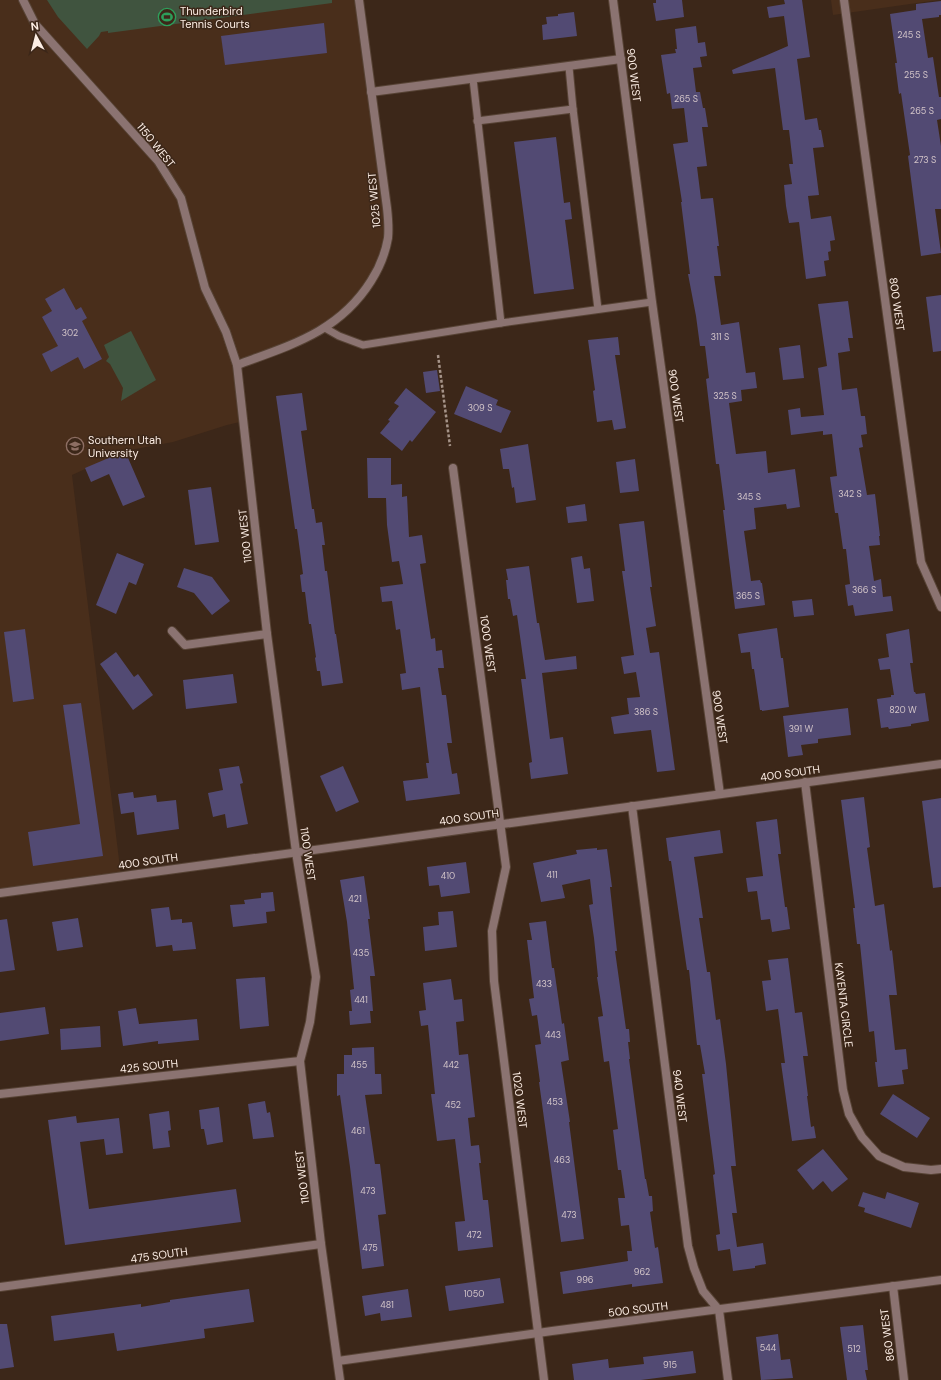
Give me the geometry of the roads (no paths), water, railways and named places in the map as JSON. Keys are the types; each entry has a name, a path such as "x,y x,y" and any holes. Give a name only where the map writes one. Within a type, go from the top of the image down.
{"street":[{"name":"1150 WEST","path":"23,0 35,24 158,160 181,198 205,288 226,332"},
{"name":"1025 WEST","path":"237,365 297,342 325,328 344,315 362,296 381,264 388,238 387,208 359,0"},
{"name":"900 WEST","path":"613,0 652,302 720,794"},
{"name":"800 WEST","path":"844,0 920,562 941,607"},
{"path":"371,92 621,59"},
{"name":"1100 WEST","path":"226,332 237,365 267,634 296,852 316,977 310,1022 300,1061 321,1244 340,1380"},
{"name":"1000 WEST","path":"453,468 501,823"},
{"path":"172,631 184,645 267,634"},
{"name":"400 SOUTH","path":"0,892 941,764"},
{"name":"KAYENTA CIRCLE","path":"805,782 843,1090 849,1114 862,1137 879,1156 904,1167 931,1170 941,1169"},
{"name":"940 WEST","path":"632,806 688,1246 694,1268 703,1291 719,1310"},
{"name":"1020 WEST","path":"501,823 506,867 492,931 494,981 544,1380"},
{"name":"425 SOUTH","path":"0,1094 300,1061"},
{"name":"475 SOUTH","path":"0,1287 321,1244"},
{"name":"500 SOUTH","path":"338,1361 537,1333 941,1280"},
{"name":"860 WEST","path":"893,1286 904,1380"},
{"path":"719,1310 728,1380"}],"lane":[{"path":"569,67 598,309"},
{"path":"473,79 501,323"},
{"path":"478,122 573,109"},
{"path":"325,328 339,336 363,345 501,323 652,302"}],"place":[{"name":"Thunderbird Tennis Courts","path":"167,17"},
{"name":"Southern Utah University","path":"75,446"}]}
